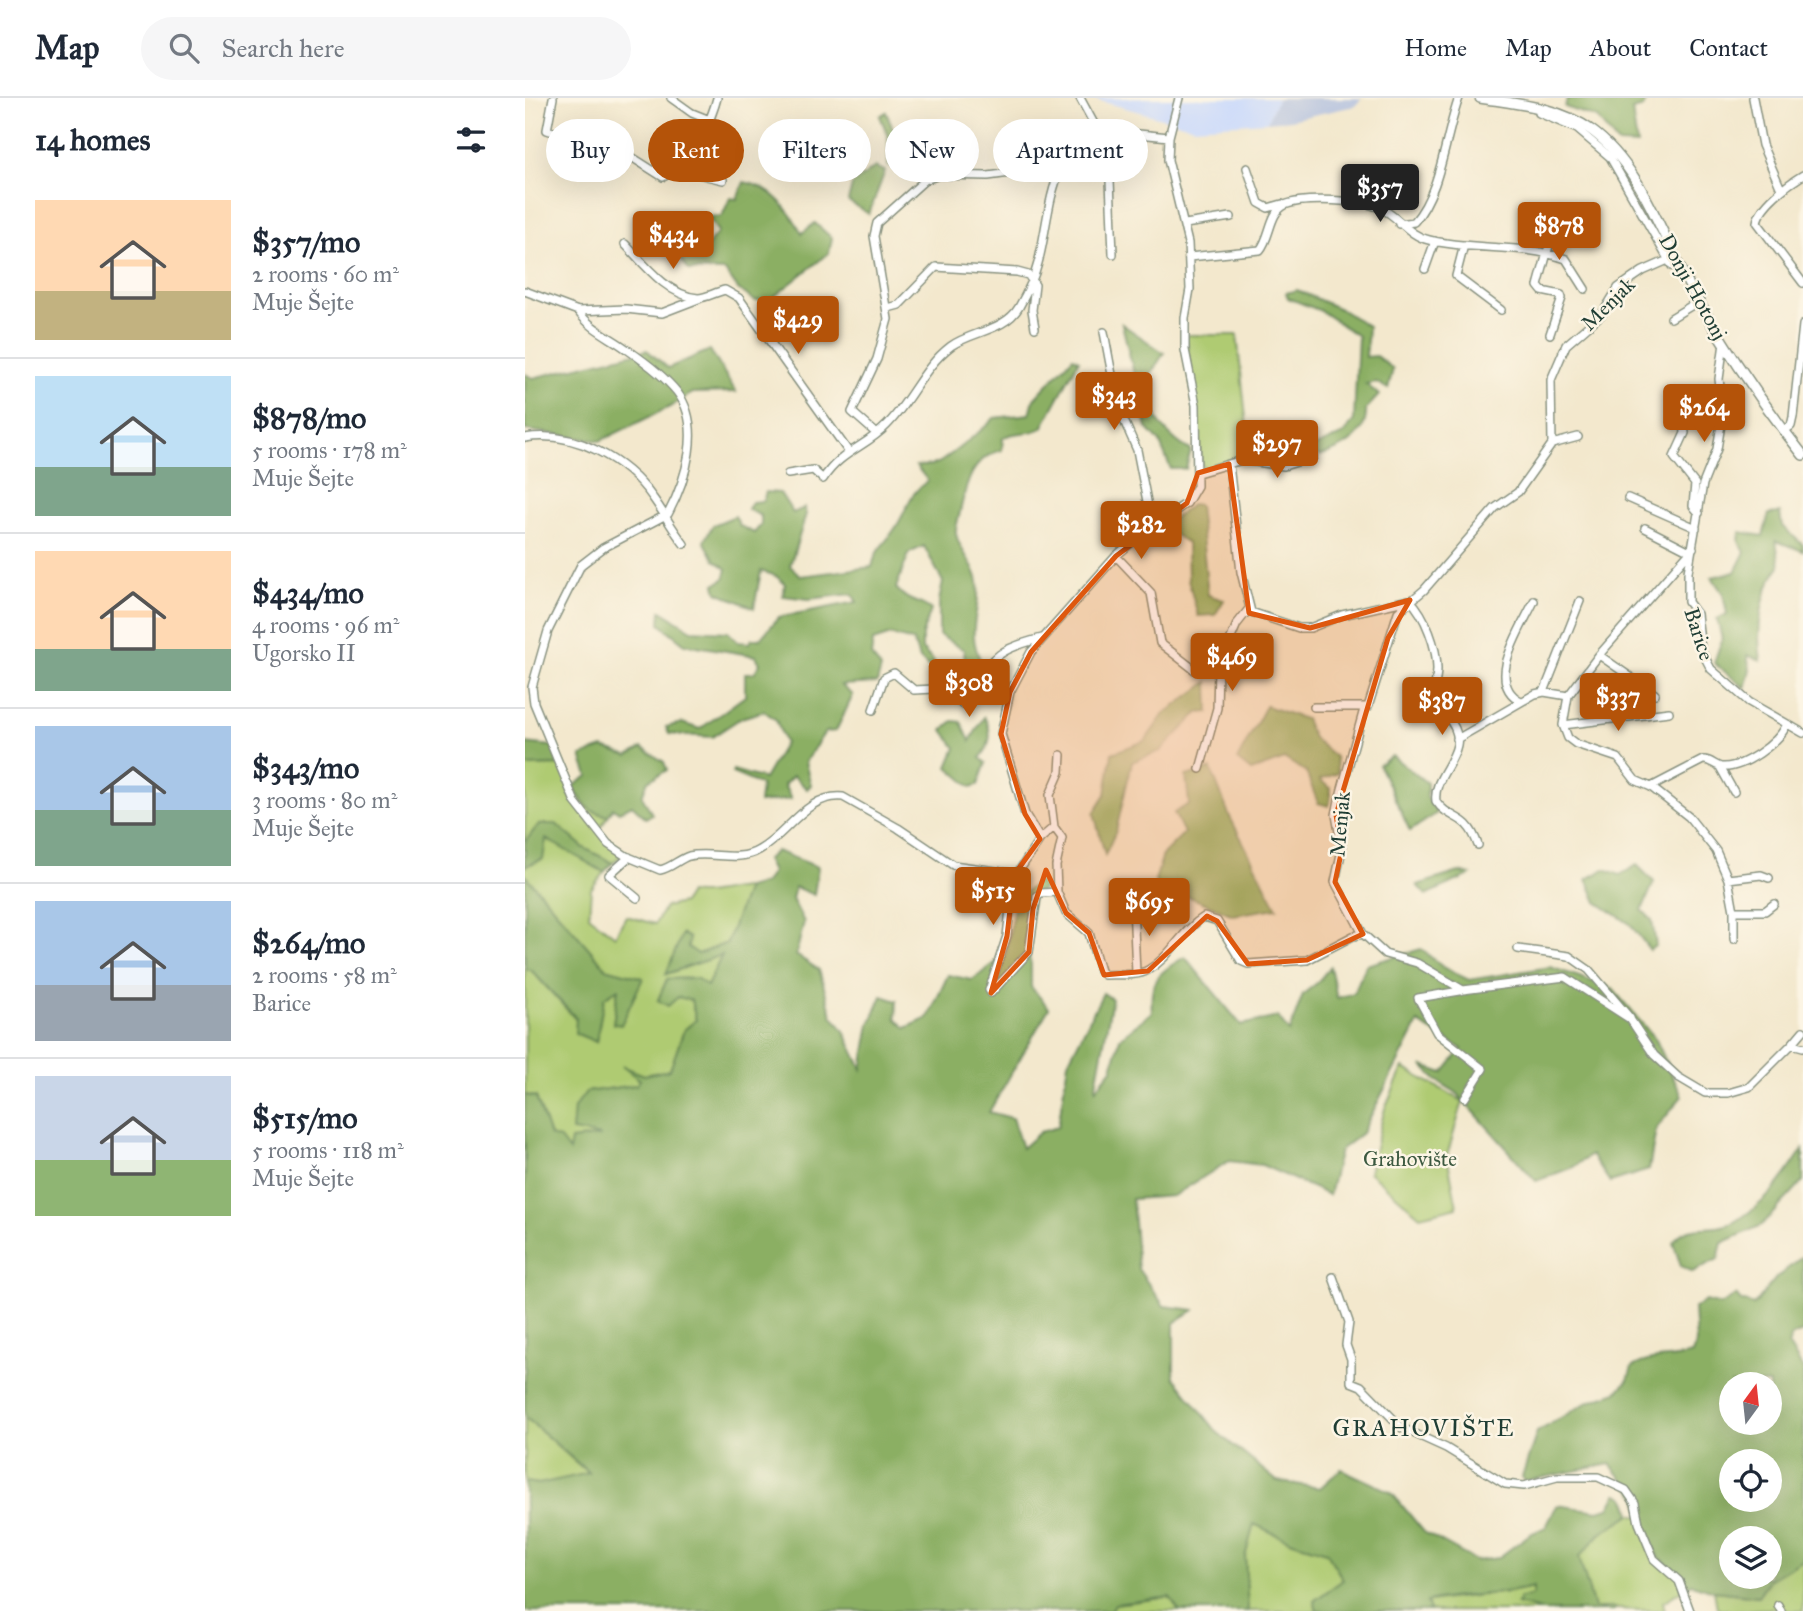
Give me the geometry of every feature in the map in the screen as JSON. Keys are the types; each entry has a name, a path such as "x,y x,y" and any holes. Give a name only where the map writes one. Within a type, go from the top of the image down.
{"main road":[{"name":"Donji Hotonj","path":"1480,98 1539,107 1581,124 1613,150 1644,197 1681,269 1724,342 1803,455"}],"street":[{"path":"553,98 547,130 553,133 569,130 592,137 600,147 616,147 648,167"},
{"path":"671,98 692,113 707,119"},
{"path":"712,119 717,98"},
{"path":"1080,98 1091,119"},
{"path":"1040,839 1025,814 1001,734 1010,692 1025,661 1116,556 1187,503 1197,486 1196,405 1185,350 1185,318 1190,289 1189,257 1185,224 1170,170 1169,137 1179,98"},
{"path":"1398,223 1414,222 1425,204 1446,149 1459,98"},
{"path":"1753,98 1762,145 1781,189"},
{"path":"1539,107 1539,113 1577,129 1610,157 1672,267 1681,269"},
{"path":"1148,134 1169,137"},
{"path":"1247,168 1263,207 1309,201 1371,205 1388,212 1414,234 1435,241 1509,246 1566,259 1585,289"},
{"path":"877,434 852,412 877,359 888,308 874,230 917,187 939,175 993,175"},
{"path":"1803,175 1781,189 1759,213 1757,222 1803,283"},
{"path":"788,474 813,470 823,479 848,452 877,434 896,414 941,355 954,344 1012,317 1033,280 1050,201 1057,182"},
{"path":"1110,182 1113,254"},
{"path":"1189,257 1260,250 1268,241 1275,214 1286,205"},
{"path":"1185,224 1231,217"},
{"path":"1550,334 1562,298 1561,295 1539,290 1553,231"},
{"path":"1425,269 1435,241"},
{"path":"625,244 658,278 690,296 701,298"},
{"path":"1464,245 1456,276 1501,310"},
{"name":"Menjak","path":"1363,934 1335,882 1342,849 1336,815 1364,709 1371,703 1377,675 1398,612 1424,590 1495,508 1518,492 1552,444 1551,380 1566,345 1602,314 1618,288 1643,271 1668,260"},
{"path":"888,308 899,305 936,267 1017,272 1033,280 1035,285 1032,314 1035,328"},
{"path":"525,291 578,311 627,309 662,313 725,290 739,298 848,452"},
{"path":"1671,318 1699,301"},
{"path":"578,311 588,323 630,351 667,382 682,402 689,430 689,459 673,506 665,518 603,548 581,565 548,631 532,687 534,703 568,790 608,844 629,857 664,870 688,857 744,856 760,850 818,800 832,796 843,797 876,815 953,864 1014,875 1022,870 1040,839 1054,827"},
{"path":"1785,430 1791,426 1793,417 1803,325"},
{"path":"1104,331 1118,407 1137,450 1152,527"},
{"name":"Barice","path":"1724,342 1719,379 1723,412 1717,449 1703,484 1691,549 1687,595 1697,614 1705,661 1749,702 1786,726 1803,733"},
{"name":"Barice","path":"1683,413 1685,433 1674,457 1695,484 1693,506 1699,513"},
{"path":"1552,444 1578,437"},
{"path":"525,438 582,443 597,449 644,486 684,544"},
{"path":"1198,473 1242,460 1284,466 1313,457"},
{"path":"1200,769 1217,708 1218,669 1232,633 1248,610 1239,561 1229,464"},
{"path":"1628,498 1696,528"},
{"path":"1645,528 1691,549"},
{"name":"Barice","path":"1563,725 1568,696 1599,655 1691,549"},
{"path":"1116,556 1151,593 1160,643 1196,671 1218,669"},
{"path":"1248,610 1299,628 1310,628 1342,615 1410,600 1420,610 1435,651 1436,697 1452,722 1457,739 1456,750 1436,789 1436,801 1444,810 1463,818 1472,829 1478,845"},
{"path":"1521,701 1509,690 1506,665 1534,601"},
{"path":"1544,692 1580,601"},
{"path":"873,710 884,678 894,673 914,690 935,689 965,705 992,658 1010,647 1043,638"},
{"path":"1599,655 1655,694"},
{"path":"1457,739 1521,701 1544,692 1568,696"},
{"path":"1314,707 1364,709"},
{"path":"1669,712 1563,725 1568,738 1576,744 1618,758 1635,780 1651,787 1689,817 1716,850 1728,879 1734,911 1734,939"},
{"path":"1651,787 1703,760 1720,767 1744,761 1774,740 1786,726"},
{"path":"1061,755 1060,772 1050,795 1054,827 1062,838 1056,866 1057,892 1066,913 1089,933 1101,974 1148,971 1178,944 1193,923 1204,917 1217,921 1241,961 1248,964 1307,960 1353,936 1363,934 1385,954 1416,963 1464,990"},
{"path":"1720,767 1734,792"},
{"path":"629,857 609,875 637,898"},
{"path":"1728,879 1761,874 1769,878"},
{"path":"1014,875 1007,936 989,990 991,993 1029,952 1037,896 1041,892 1057,892"},
{"path":"1133,904 1136,973"},
{"path":"1734,911 1765,911 1774,904"},
{"path":"1518,949 1569,956 1589,970 1630,1018 1654,1055 1678,1077 1705,1093 1728,1093 1749,1087 1803,1031"},
{"path":"1465,1098 1483,1069 1437,1034 1418,998 1565,977 1630,1018"},
{"path":"1792,1044 1803,1047"},
{"path":"1333,1277 1349,1322 1346,1345 1351,1359 1351,1382 1361,1386 1402,1428 1446,1448 1505,1484 1524,1486 1557,1477 1598,1478 1626,1490 1635,1503 1639,1523 1654,1559 1679,1581 1690,1611"}],"highlighted area":[{"path":"1229,464 1249,613 1310,628 1410,600 1388,638 1336,815 1342,849 1335,882 1363,934 1307,960 1248,964 1217,921 1207,916 1148,971 1104,975 1089,933 1066,913 1046,870 1033,909 1029,952 991,993 1007,936 1014,875 1040,839 1025,814 1001,734 1010,692 1031,652 1116,556 1187,503 1198,473"}],"shaded area":[{"path":"1089,98 1278,98 1267,122 1194,127"},
{"path":"1278,98 1362,98 1355,106 1290,120 1267,122"}],"green space":[{"path":"1567,98 1645,98 1644,107 1632,110 1637,145 1618,144 1597,118 1565,107"},
{"path":"886,112 889,119 885,119 885,128 880,116"},
{"path":"875,167 885,171 869,214 848,201 852,185 856,182 871,182 871,170"},
{"path":"744,182 763,188 779,200 802,233 815,223 832,238 829,253 771,299 755,301 738,289 725,271 689,270 676,253 704,250 718,232 708,217 722,216 730,198 737,199"},
{"path":"1297,290 1340,309 1368,326 1366,357 1376,356 1393,369 1388,389 1376,382 1366,384 1379,395 1366,409 1363,427 1358,434 1345,445 1319,456 1309,449 1344,434 1354,420 1358,336 1321,311 1288,298 1286,293"},
{"path":"1122,324 1164,353 1148,378 1158,420 1171,436 1191,450 1186,469 1171,469 1159,441 1147,428"},
{"path":"1186,335 1237,335 1250,455 1204,468 1201,464"},
{"path":"647,350 668,368 710,350 736,392 692,393 670,407 600,441 525,430 525,374 533,378"},
{"path":"1073,357 1079,360 1042,428 1003,438 1002,450 983,459 972,474 965,492 956,533 977,576 974,639 981,661 967,690 964,650 939,635 939,601 943,582 924,546 909,553 896,588 910,600 931,610 922,635 922,649 934,662 929,668 919,658 913,641 891,635 873,641 871,656 881,668 877,683 841,685 853,695 836,731 825,732 805,762 811,785 807,789 793,776 784,785 791,799 759,803 761,785 732,773 733,770 764,779 785,743 776,720 764,711 741,718 712,737 669,734 666,727 682,723 700,729 745,696 745,673 754,673 760,664 756,656 685,644 660,624 661,611 692,630 728,632 738,642 749,643 752,639 760,639 779,617 857,602 852,594 809,599 783,596 785,584 776,576 761,571 754,608 717,592 715,584 724,579 727,569 715,560 704,541 713,525 735,516 740,526 754,533 761,525 761,516 748,509 752,502 763,501 766,492 780,493 793,513 804,508 806,514 790,566 801,576 872,567 878,551 890,536 912,497 928,481 916,466 938,463 994,418 1030,414 1034,399"},
{"path":"1192,504 1199,505 1208,595 1224,600 1215,615 1198,616 1188,580 1187,543 1163,527"},
{"path":"1780,513 1782,526 1803,545 1803,551 1776,541 1780,566 1768,586 1761,611 1761,660 1747,655 1750,670 1745,688 1714,663 1722,639 1717,619 1727,614 1723,594 1712,577 1735,572 1745,552 1739,542 1740,532 1763,536 1769,514"},
{"path":"1208,682 1209,712 1198,713 1161,751 1132,762 1116,831 1105,855 1094,813 1106,794 1112,753 1145,741 1164,714"},
{"path":"1266,706 1305,719 1313,738 1335,757 1338,773 1320,780 1331,789 1329,806 1318,803 1306,772 1285,759 1251,771 1237,760"},
{"path":"984,717 989,728 989,738 987,748 980,758 986,763 978,785 971,787 948,767 956,748 943,730 953,721 961,722 970,741"},
{"path":"525,743 552,746 559,765 525,766"},
{"path":"603,748 628,756 642,748 664,762 667,770 648,781 642,796 652,814 646,818 632,805 619,812 613,808 608,816 590,810 572,787 588,776 581,756"},
{"path":"1392,756 1427,783 1427,797 1437,813 1410,831 1379,765"},
{"path":"559,765 590,810 608,816 598,831 623,854 613,863 584,848 556,824 539,824 525,842 525,766"},
{"path":"1211,769 1230,817 1277,908 1233,915 1190,897 1166,894 1155,881 1163,854 1184,833 1174,813 1189,804 1186,776"},
{"path":"539,824 556,824 584,848 613,863 604,872 546,839 543,859 525,866 525,842"},
{"path":"545,838 604,872 591,889 589,916 615,936 626,916 655,924 665,907 683,903 689,893 747,888 727,943 698,954 688,947 682,934 667,974 722,954 707,987 696,978 667,979 658,1000 678,997 691,1000 696,1020 684,1030 670,1070 644,1075 625,1068 640,1080 636,1085 586,1092 605,1136 569,1152 550,1136 536,1097 525,1095 525,969 531,970 596,1042 604,998 618,989 613,1024 642,978 606,969 525,876 525,866 543,859"},
{"path":"776,851 818,867 814,895 795,887 792,899 804,922 796,955 819,970 832,1015 844,1031 862,1069 870,1024 882,996 897,1001 896,1018 906,1028 928,1018 948,975 972,980 1006,955 1015,901 1038,881 1044,889 1033,895 1025,940 1031,964 1031,987 1049,1008 989,1112 1012,1118 1022,1148 1040,1132 1058,1127 1068,1062 1103,993 1112,999 1095,1090 1112,1069 1120,1038 1152,1012 1152,992 1157,978 1168,967 1185,957 1241,1025 1278,1017 1289,1032 1303,994 1317,983 1330,967 1337,998 1354,993 1366,965 1421,949 1444,968 1469,980 1550,967 1612,988 1656,1040 1682,1096 1656,1129 1649,1170 1610,1182 1591,1155 1573,1167 1536,1181 1457,1093 1436,1080 1423,1066 1443,1073 1462,1049 1418,1023 1362,1133 1340,1150 1329,1195 1262,1165 1229,1161 1173,1196 1132,1199 1138,1269 1164,1306 1194,1310 1174,1323 1174,1377 1218,1433 1277,1481 1320,1488 1341,1469 1391,1492 1424,1532 1476,1561 1498,1558 1530,1534 1546,1527 1557,1505 1598,1511 1609,1508 1617,1494 1621,1495 1627,1501 1631,1514 1600,1534 1579,1557 1594,1608 1615,1608 1614,1611 1544,1611 1517,1604 1520,1598 1533,1595 1533,1587 1427,1602 1430,1611 1317,1611 1314,1601 1343,1580 1327,1552 1290,1541 1254,1524 1245,1557 1248,1611 1179,1611 1170,1597 1115,1604 1111,1611 525,1611 525,1482 539,1484 589,1473 525,1417 525,1095 536,1097 550,1136 560,1139 569,1151 571,1140 601,1136 572,1131 574,1108 586,1092 636,1085 640,1080 622,1066 644,1075 670,1070 684,1030 696,1020 691,1000 678,997 668,1006 658,1000 667,979 696,978 707,986 722,955 666,974 682,934 689,938 688,947 698,954 727,943 747,888 765,883 772,872 766,860"},
{"path":"1637,865 1654,882 1642,910 1652,920 1656,945 1650,950 1630,924 1597,902 1587,879 1605,869 1620,875"},
{"path":"1459,872 1470,875 1426,895 1417,885"},
{"path":"525,875 606,968 643,978 621,1025 613,1024 618,989 604,998 596,1042 575,1033 576,1018 531,970 525,969"},
{"name":"Grahovište","path":"1403,1068 1463,1101 1447,1156 1457,1207 1420,1216 1369,1172 1385,1108"},
{"path":"1803,1149 1803,1181 1762,1225 1722,1243 1718,1259 1692,1272 1681,1266 1673,1242 1679,1235 1693,1229 1724,1226 1744,1216 1773,1191"},
{"path":"1803,1256 1803,1332 1792,1336 1788,1345 1803,1369 1803,1560 1782,1572 1782,1526 1719,1526 1719,1589 1763,1589 1758,1596 1714,1591 1692,1584 1687,1587 1684,1578 1658,1556 1647,1535 1637,1496 1610,1464 1525,1481 1522,1477 1537,1432 1588,1402 1617,1392 1628,1380 1632,1367 1646,1361 1692,1354 1696,1342 1694,1308 1706,1301 1721,1305 1736,1295 1741,1301 1754,1305 1776,1278"},
{"path":"525,1417 589,1474 539,1484 525,1482"},
{"path":"1631,1514 1642,1517 1658,1556 1684,1578 1687,1587 1663,1602 1665,1611 1594,1608 1579,1557 1600,1534"},
{"path":"1253,1523 1290,1541 1327,1552 1343,1580 1314,1601 1317,1611 1248,1611 1245,1557"},
{"path":"1803,1560 1803,1611 1785,1611 1784,1608 1731,1611 1717,1608 1714,1591 1758,1596 1763,1589 1782,1589 1782,1572"},
{"path":"1534,1587 1533,1595 1517,1604 1544,1611 1430,1611 1426,1603 1507,1592"},
{"path":"1170,1597 1179,1611 1111,1611 1114,1604"}],"district":[{"name":"GRAHOVIŠTE","path":"1424,1428"}]}
